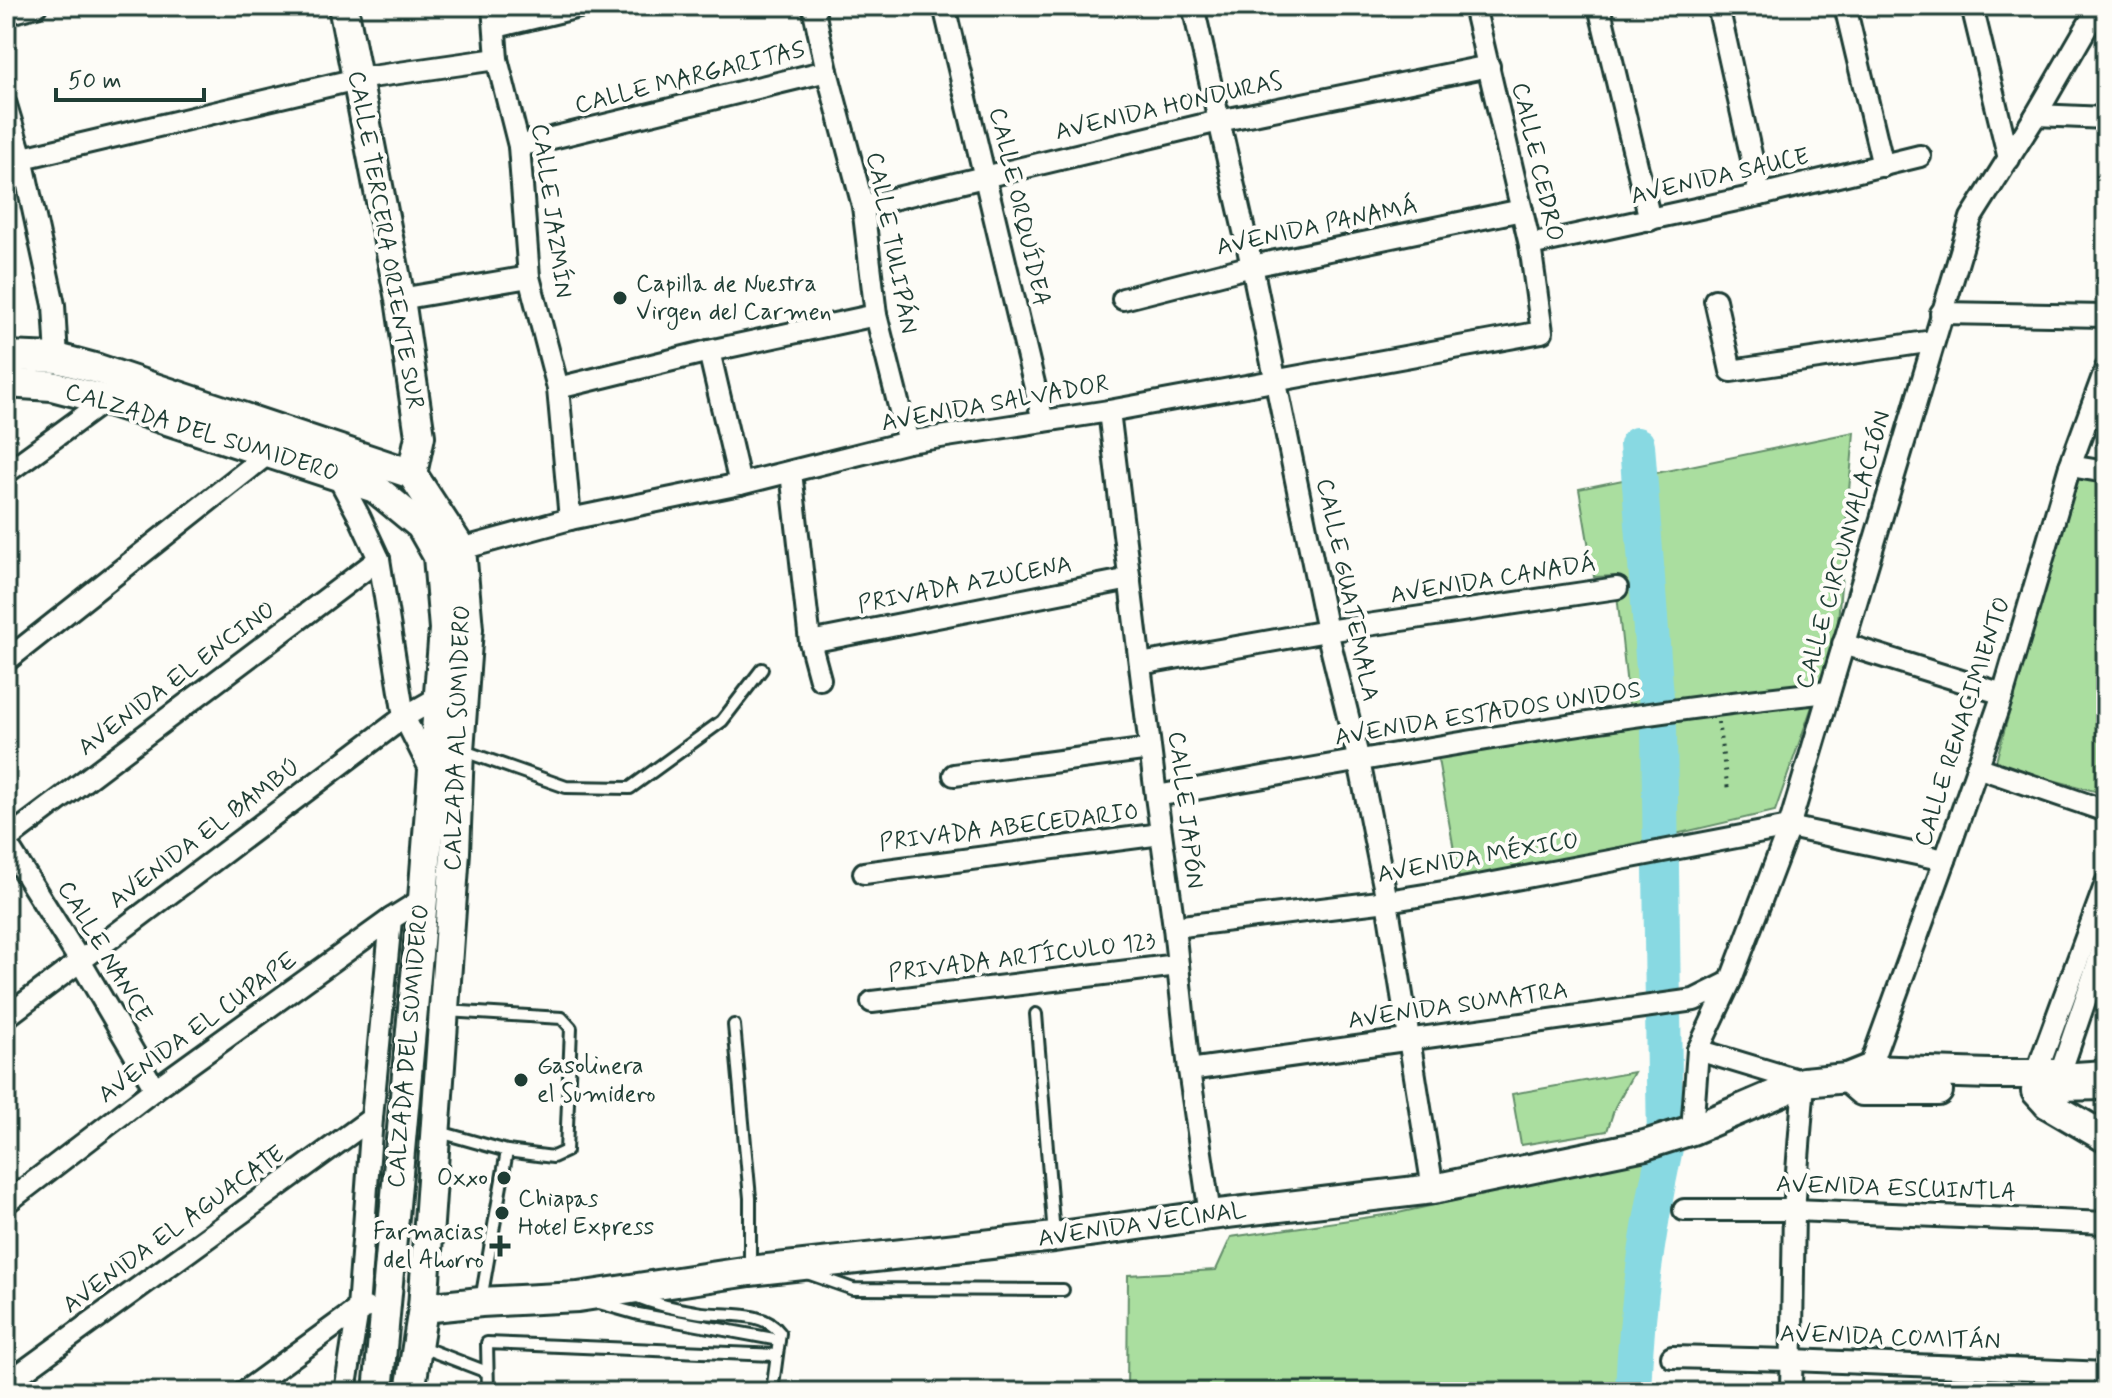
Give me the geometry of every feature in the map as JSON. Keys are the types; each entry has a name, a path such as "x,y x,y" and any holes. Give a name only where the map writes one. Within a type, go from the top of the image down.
{"main road":[{"name":"CALLE TERCERA ORIENTE SUR","path":"343,6 400,299 420,436 412,474"},
{"path":"6,356 57,358 98,369 412,474"},
{"name":"CALZADA DEL SUMIDERO","path":"6,383 52,386 106,400 375,488 421,526 438,556 444,629 432,774 441,852 423,899 372,1307 378,1392"},
{"name":"CALZADA AL SUMIDERO","path":"410,1392 423,1308 444,1011 441,852 459,750 468,629 461,549 412,474"},
{"name":"AVENIDA VECINAL","path":"423,1308 578,1297 750,1271 1054,1237 1433,1189 1645,1145 1692,1130 1804,1082 1990,1074 2048,1087"},
{"path":"2048,1087 2106,1138"}],"street":[{"path":"6,14 36,6"},
{"name":"CALLE JAZMÍN","path":"493,6 497,59 519,146 529,277 558,388 570,519"},
{"path":"496,27 583,6"},
{"name":"CALLE TULIPÁN","path":"813,6 863,206 876,315 908,442"},
{"name":"CALLE ORQUÍDEA","path":"944,6 1043,421"},
{"name":"CALLE GUATEMALA","path":"1193,6 1252,266 1327,631 1359,761 1387,901 1433,1189"},
{"name":"CALLE CEDRO","path":"1474,6 1530,245 1542,332"},
{"path":"1599,6 1650,220"},
{"path":"1718,6 1760,195"},
{"path":"1845,6 1883,166"},
{"name":"CALLE CIRCUNVALACIÓN","path":"1692,1130 1698,1050 1730,982 1789,827 1971,218 2036,115 2099,6"},
{"path":"1978,12 2009,159"},
{"path":"14,160 357,79 497,59"},
{"name":"AVENIDA HONDURAS","path":"863,206 1219,121 1489,66"},
{"name":"CALLE MARGARITAS","path":"519,146 827,71"},
{"path":"6,105 14,160 54,305 57,358"},
{"path":"2036,115 2106,118"},
{"name":"AVENIDA SAUCE","path":"1530,245 1760,195 1920,156"},
{"name":"AVENIDA PANAMÁ","path":"1123,299 1252,266 1522,210"},
{"path":"400,299 529,277"},
{"path":"1715,300 1731,371 1933,341"},
{"path":"1941,313 2106,316"},
{"path":"558,388 876,315"},
{"name":"AVENIDA SALVADOR","path":"461,549 570,519 740,484 908,442 1109,411 1542,332"},
{"path":"709,351 740,484"},
{"name":"CALLE RENACIMIENTO","path":"1859,1080 1945,860 2003,694 2070,466 2106,368"},
{"path":"6,473 106,400"},
{"name":"CALLE JAPÓN","path":"1109,411 1189,1070 1210,1215"},
{"path":"6,661 269,453"},
{"path":"2070,466 2106,472"},
{"path":"791,472 810,642 820,679"},
{"path":"337,475 379,559 404,717 432,774"},
{"name":"AVENIDA EL ENCINO","path":"6,841 379,559"},
{"name":"PRIVADA AZUCENA","path":"810,642 1130,579"},
{"name":"AVENIDA CANADÁ","path":"1140,664 1327,631 1617,588"},
{"path":"1843,644 2003,694"},
{"name":"AVENIDA ESTADOS UNIDOS","path":"1156,796 1715,704 1829,692"},
{"name":"AVENIDA EL BAMBÚ","path":"6,1017 404,717 439,697"},
{"path":"954,775 1150,749"},
{"path":"1977,767 2106,811"},
{"path":"1789,827 1945,860"},
{"name":"AVENIDA MÉXICO","path":"1174,927 1462,889 1789,827"},
{"name":"PRIVADA ABECEDARIO","path":"864,873 1161,834"},
{"name":"CALLE NANCE","path":"6,841 155,1089"},
{"path":"2048,1087 2106,883"},
{"name":"AVENIDA EL CUPAPE","path":"6,1203 155,1089 423,899"},
{"path":"345,1392 372,1307 372,1118 391,919"},
{"path":"2048,1087 2106,939"},
{"name":"PRIVADA ARTÍCULO 123","path":"872,1002 1178,965"},
{"name":"AVENIDA SUMATRA","path":"1189,1070 1694,1000 1730,982"},
{"path":"1698,1050 1804,1082 1794,1210 1791,1392"},
{"path":"2048,1087 2106,1071"},
{"path":"2048,1087 2106,1089"},
{"name":"AVENIDA EL AGUACATE","path":"6,1384 372,1118"},
{"name":"AVENIDA ESCUINTLA","path":"1684,1210 1794,1210 2106,1223"},
{"path":"244,1392 372,1307"},
{"name":"AVENIDA COMITÁN","path":"1672,1357 2106,1373"}],"lane":[{"path":"459,750 566,787 630,788 722,721 762,669"},
{"path":"436,1130 507,1151 553,1157 566,1151 571,1028 562,1018 444,1011"},
{"path":"1036,1014 1054,1237"},
{"path":"734,1025 750,1198 750,1271"},
{"path":"481,1302 507,1151"},
{"path":"793,1267 853,1289 1063,1290"},
{"path":"618,1290 657,1305 700,1313 740,1315 773,1324 780,1333 772,1392"},
{"path":"578,1297 638,1314 779,1340"},
{"path":"488,1392 487,1343 776,1355"},
{"path":"417,1346 487,1372"}],"path":[{"path":"1715,704 1728,790"}],"green space":[{"path":"1854,432 1833,680 1629,705 1615,576 1594,577 1579,489"},
{"path":"2073,476 2106,485 2106,794 1995,765"},
{"path":"1815,698 1775,811 1460,884 1436,748"},
{"path":"1634,1072 1615,1107 1607,1131 1521,1145 1512,1094"},
{"path":"1651,1157 1631,1392 1127,1392 1128,1275 1216,1270 1231,1237 1398,1213"}],"waterway":[{"path":"1637,445 1657,710"},
{"path":"1633,1392 1644,1269 1665,1148 1659,727"}],"place":[{"name":"Capilla de Nuestra Virgen del Carmen","path":"620,298"},
{"name":"Gasolinera el Sumidero","path":"521,1080"},
{"name":"Oxxo","path":"504,1178"},
{"name":"Chiapas Hotel Express","path":"502,1213"},
{"name":"Farmacias del Ahorro","path":"500,1246"}]}
